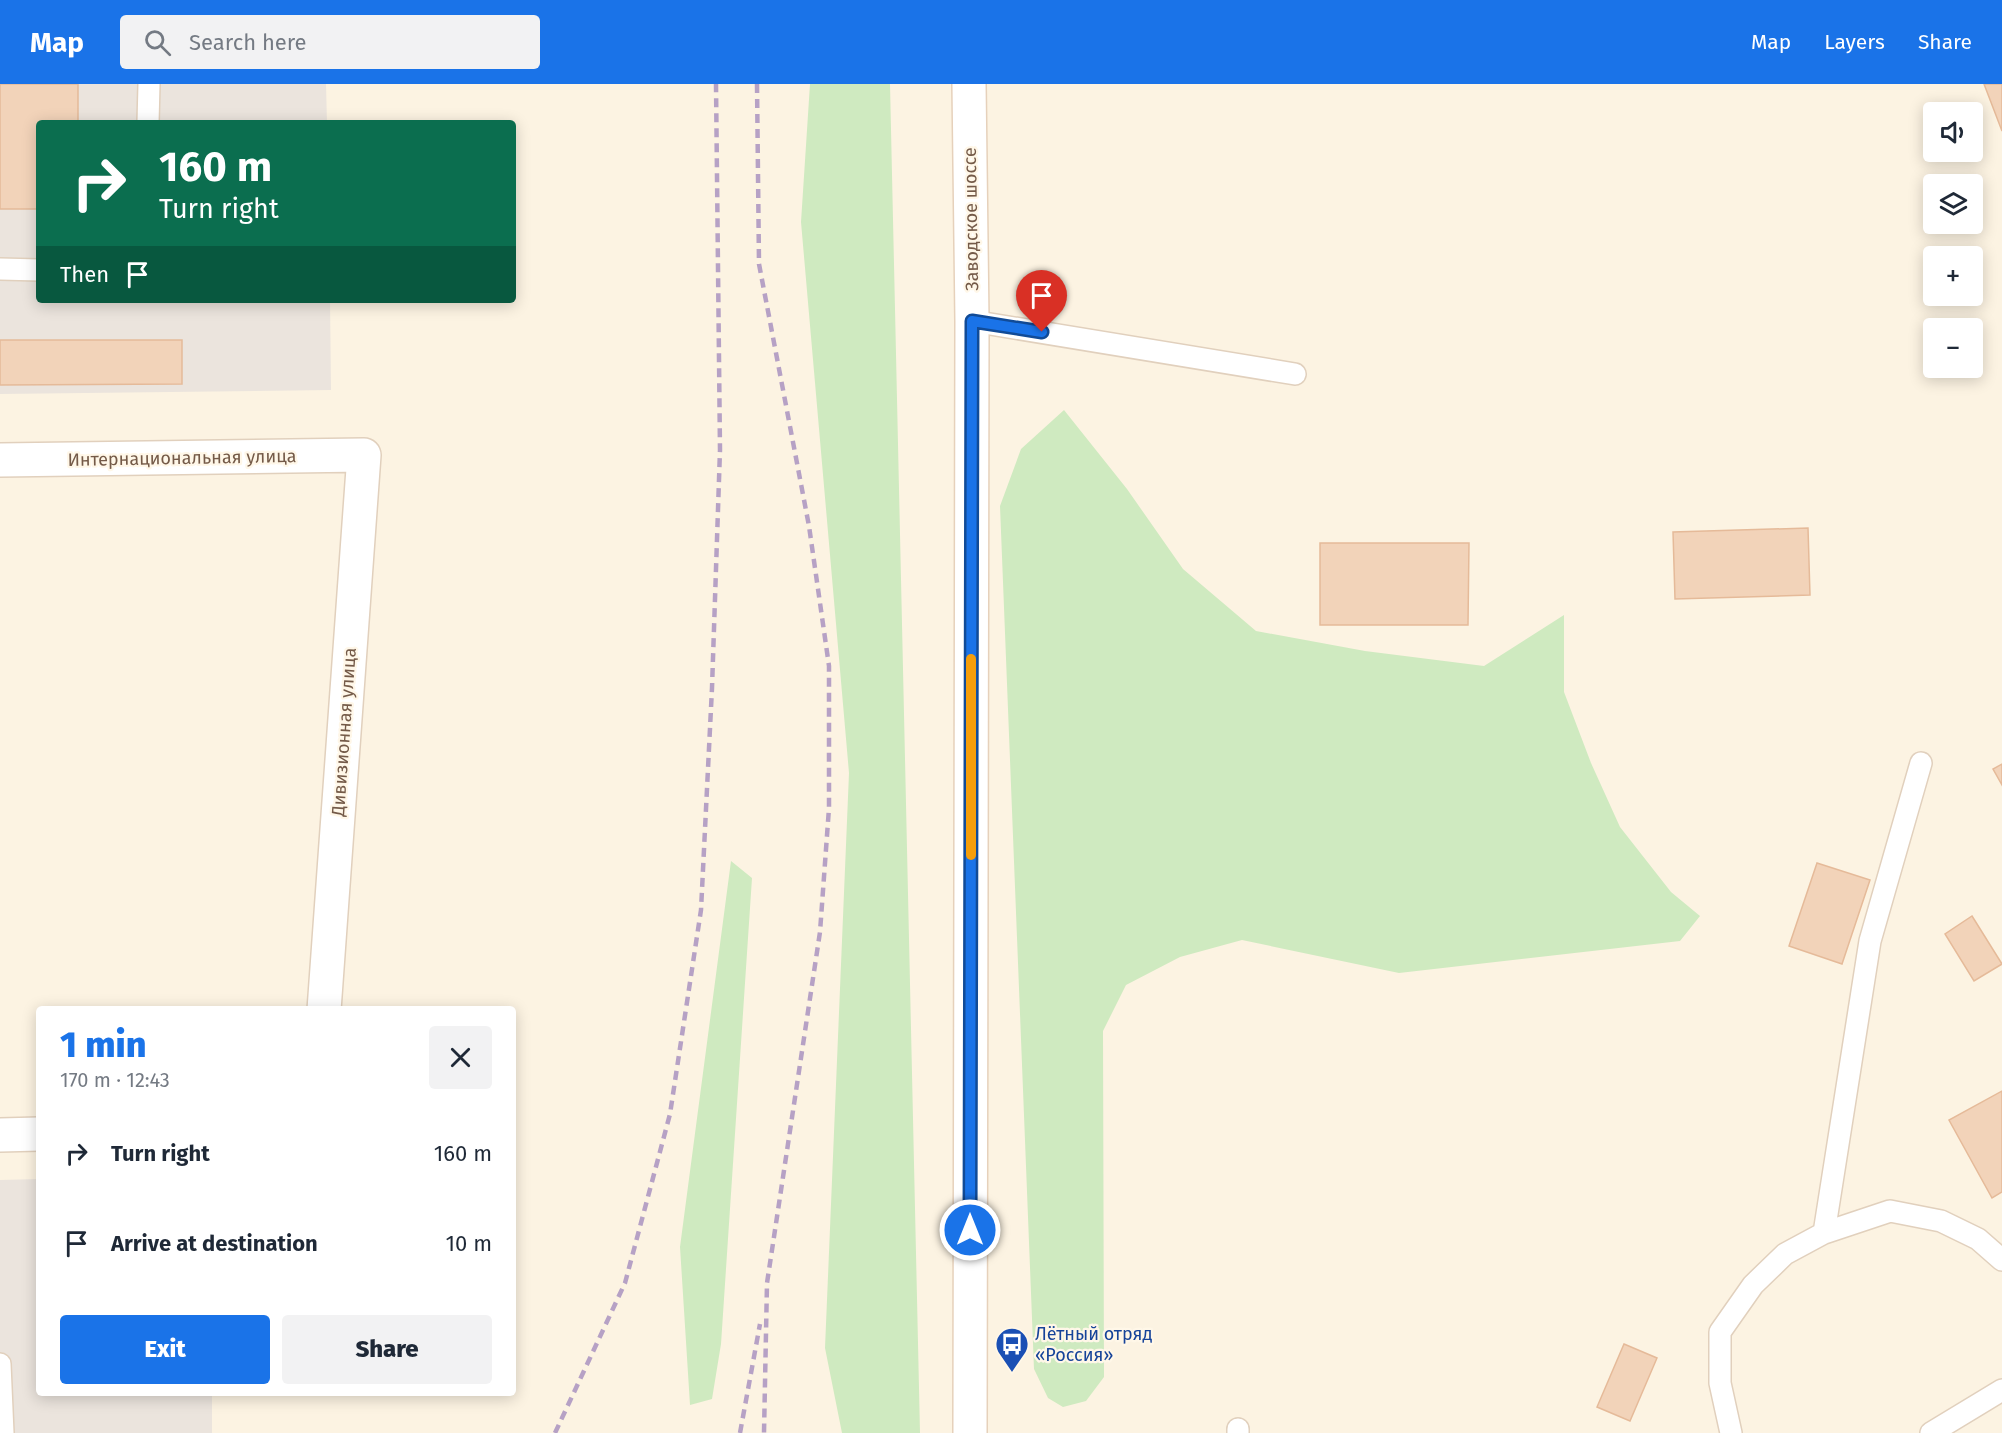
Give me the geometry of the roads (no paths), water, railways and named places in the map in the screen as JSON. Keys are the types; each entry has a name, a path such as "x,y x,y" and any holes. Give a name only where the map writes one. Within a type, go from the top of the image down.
{"street":[{"name":"Заводское шоссе","path":"969,84 972,321 970,1433"},
{"name":"Интернациональная улица","path":"0,460 364,455"},
{"name":"Дивизионная улица","path":"324,1006 364,455"},
{"path":"0,1135 36,1134"}],"lane":[{"path":"148,120 149,84"},
{"path":"0,269 36,270"},
{"path":"972,321 1295,374"},
{"path":"1824,1233 1870,941 1921,763"},
{"path":"1731,1433 1720,1383 1720,1332 1754,1285 1785,1254 1824,1233 1890,1211 1941,1221 1978,1239 2002,1260"},
{"path":"0,1364 3,1433"},
{"path":"1931,1433 2002,1390"}],"railway":[{"path":"555,1433 625,1283 670,1114 701,910 712,688 720,450 716,84"},
{"path":"757,84 759,264 809,526 829,666 829,808 820,932 767,1283 764,1433"},
{"path":"740,1433 760,1324"}],"place":[{"name":"Лётный отряд «Россия»","path":"1012,1373"}]}
